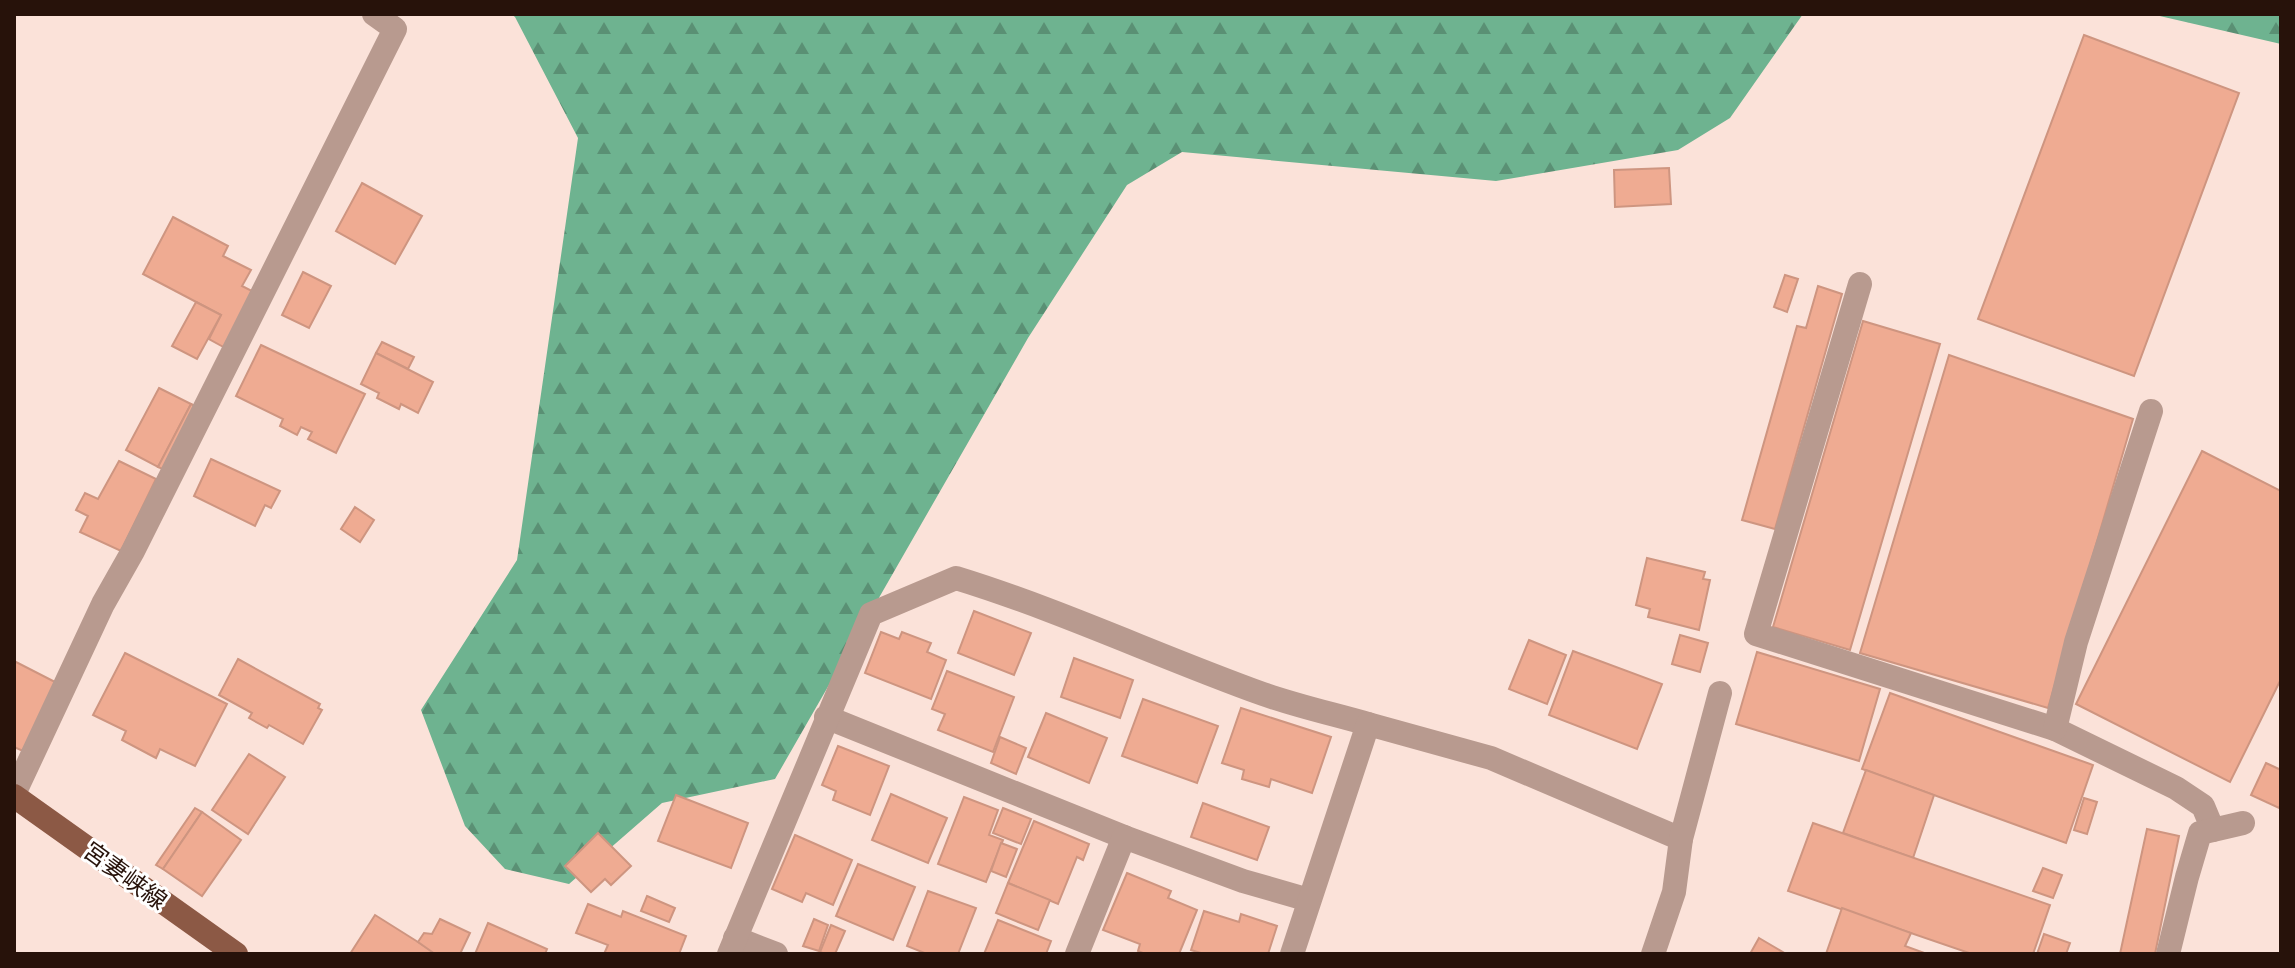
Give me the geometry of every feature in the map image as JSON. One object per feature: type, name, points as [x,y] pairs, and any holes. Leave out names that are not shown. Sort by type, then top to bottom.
[{"type":"main road","name":"宮妻峡線","points":[[14,795],[236,954]]},
{"type":"street","points":[[14,795],[103,604],[133,551],[395,29],[374,14]]},
{"type":"street","points":[[1860,284],[1756,634],[2055,729],[2176,788],[2203,806],[2213,830]]},
{"type":"street","points":[[2055,729],[2076,642],[2151,411]]},
{"type":"street","points":[[776,954],[732,946],[871,614],[956,578],[1010,595],[1267,695],[1491,758],[1681,839]]},
{"type":"street","points":[[1653,954],[1674,892],[1681,839],[1720,693]]},
{"type":"street","points":[[826,717],[1124,837],[1243,881],[1309,900]]},
{"type":"street","points":[[1292,954],[1368,724]]},
{"type":"street","points":[[2168,954],[2200,833],[2243,823]]},
{"type":"street","points":[[1077,954],[1124,837]]},
{"type":"green space","points":[[511,14],[1803,14],[1730,118],[1678,150],[1496,181],[1182,152],[1127,185],[1028,338],[775,779],[662,803],[569,884],[505,869],[465,826],[421,710],[517,560],[578,138]]},
{"type":"green space","points":[[2151,14],[2281,14],[2281,44]]},
{"type":"building","points":[[2084,35],[2239,93],[2134,376],[1978,319]]},
{"type":"building","points":[[1669,168],[1671,204],[1615,207],[1614,170]]},
{"type":"building","points":[[362,183],[422,216],[395,264],[336,231]]},
{"type":"building","points":[[173,217],[228,246],[223,256],[251,270],[242,286],[256,293],[227,349],[209,339],[221,315],[143,274]]},
{"type":"building","points":[[303,272],[331,286],[309,328],[282,315]]},
{"type":"building","points":[[1785,275],[1798,279],[1787,312],[1774,307]]},
{"type":"building","points":[[1818,286],[1842,294],[1775,529],[1742,520],[1797,326],[1806,328]]},
{"type":"building","points":[[196,302],[221,315],[197,359],[172,346]]},
{"type":"building","points":[[1863,321],[1940,344],[1850,650],[1773,627]]},
{"type":"building","points":[[382,342],[414,357],[408,369],[376,353]]},
{"type":"building","points":[[261,345],[365,394],[336,453],[308,439],[312,432],[301,427],[297,435],[280,426],[283,419],[236,396]]},
{"type":"building","points":[[376,353],[433,382],[418,413],[401,404],[399,409],[377,398],[379,393],[361,384]]},
{"type":"building","points":[[1949,355],[2133,419],[2048,708],[1860,653]]},
{"type":"building","points":[[159,388],[191,404],[158,467],[126,450]]},
{"type":"building","points":[[191,404],[197,407],[165,470],[158,467]]},
{"type":"building","points":[[2202,451],[2281,491],[2281,679],[2230,782],[2076,704]]},
{"type":"building","points":[[211,459],[280,491],[271,508],[265,505],[255,526],[194,496]]},
{"type":"building","points":[[119,461],[156,479],[121,551],[80,532],[88,516],[76,510],[85,493],[98,499]]},
{"type":"building","points":[[355,507],[374,520],[360,542],[341,529]]},
{"type":"building","points":[[1647,558],[1705,572],[1703,579],[1710,580],[1699,630],[1648,617],[1650,609],[1636,605]]},
{"type":"building","points":[[974,611],[1031,633],[1014,675],[958,653]]},
{"type":"building","points":[[881,632],[899,639],[902,632],[931,643],[927,652],[946,660],[931,699],[865,673]]},
{"type":"building","points":[[1680,635],[1708,643],[1700,672],[1672,664]]},
{"type":"building","points":[[1529,640],[1566,655],[1547,704],[1509,689]]},
{"type":"building","points":[[1573,651],[1662,684],[1637,749],[1549,715]]},
{"type":"building","points":[[1757,652],[1880,689],[1859,761],[1736,724]]},
{"type":"building","points":[[125,653],[227,704],[195,766],[160,749],[156,758],[122,740],[126,731],[93,715]]},
{"type":"building","points":[[1074,658],[1133,680],[1120,718],[1061,697]]},
{"type":"building","points":[[238,659],[320,704],[318,708],[322,710],[303,744],[249,718],[252,713],[219,695]]},
{"type":"building","points":[[14,661],[57,683],[23,751],[14,747]]},
{"type":"building","points":[[947,671],[1014,697],[993,752],[938,730],[945,714],[932,709]]},
{"type":"building","points":[[1890,693],[2093,765],[2066,843],[1862,769]]},
{"type":"building","points":[[1143,699],[1218,726],[1197,783],[1122,756]]},
{"type":"building","points":[[1241,708],[1331,737],[1312,793],[1271,779],[1269,787],[1242,779],[1244,770],[1222,763]]},
{"type":"building","points":[[1046,713],[1107,738],[1089,783],[1028,757]]},
{"type":"building","points":[[1000,737],[1026,748],[1016,774],[991,763]]},
{"type":"building","points":[[838,746],[889,766],[870,815],[833,800],[836,791],[822,785]]},
{"type":"building","points":[[249,754],[285,777],[248,834],[212,810]]},
{"type":"building","points":[[2266,763],[2281,770],[2279,808],[2251,795]]},
{"type":"building","points":[[1866,770],[1934,795],[1913,858],[1843,833]]},
{"type":"building","points":[[891,794],[947,818],[928,863],[872,840]]},
{"type":"building","points":[[676,795],[748,823],[731,868],[658,841]]},
{"type":"building","points":[[964,797],[998,810],[989,835],[1003,840],[986,882],[938,864]]},
{"type":"building","points":[[2084,798],[2097,802],[2087,834],[2074,830]]},
{"type":"building","points":[[1203,803],[1269,827],[1257,860],[1191,837]]},
{"type":"building","points":[[195,808],[202,812],[163,869],[156,865]]},
{"type":"building","points":[[1003,808],[1031,819],[1021,844],[993,833]]},
{"type":"building","points":[[202,812],[241,840],[202,896],[163,869]]},
{"type":"building","points":[[1034,821],[1089,844],[1083,860],[1077,857],[1058,904],[1008,883]]},
{"type":"building","points":[[1813,823],[2050,905],[2033,954],[1972,954],[1788,891]]},
{"type":"building","points":[[2147,829],[2179,836],[2155,954],[2120,954]]},
{"type":"building","points":[[598,833],[631,866],[611,885],[605,879],[591,892],[565,866]]},
{"type":"building","points":[[795,835],[852,860],[833,905],[806,893],[802,902],[772,889]]},
{"type":"building","points":[[1001,843],[1017,849],[1006,877],[991,871]]},
{"type":"building","points":[[858,864],[915,887],[893,940],[836,916]]},
{"type":"building","points":[[2043,868],[2062,875],[2053,898],[2033,891]]},
{"type":"building","points":[[1127,873],[1171,891],[1168,898],[1197,910],[1179,954],[1145,954],[1138,951],[1140,944],[1103,930]]},
{"type":"building","points":[[1008,883],[1050,900],[1038,930],[996,913]]},
{"type":"building","points":[[928,891],[976,908],[958,954],[927,954],[907,946]]},
{"type":"building","points":[[647,896],[675,908],[669,922],[641,911]]},
{"type":"building","points":[[588,904],[621,917],[623,911],[686,936],[679,954],[604,954],[608,945],[576,933]]},
{"type":"building","points":[[1842,908],[1911,933],[1905,946],[1927,954],[1826,954]]},
{"type":"building","points":[[1204,911],[1239,922],[1241,914],[1277,926],[1268,954],[1204,954],[1191,950]]},
{"type":"building","points":[[375,915],[418,942],[435,953],[350,954]]},
{"type":"building","points":[[440,919],[470,933],[460,954],[435,954],[418,942],[424,933],[432,934]]},
{"type":"building","points":[[814,919],[828,925],[819,951],[803,946]]},
{"type":"building","points":[[998,920],[1051,941],[1046,954],[984,954]]},
{"type":"building","points":[[488,923],[547,949],[545,954],[475,954]]},
{"type":"building","points":[[831,925],[845,931],[835,954],[825,954],[820,952]]},
{"type":"building","points":[[2044,934],[2070,943],[2066,954],[2037,954]]},
{"type":"building","points":[[1759,938],[1786,954],[1750,954]]}]
